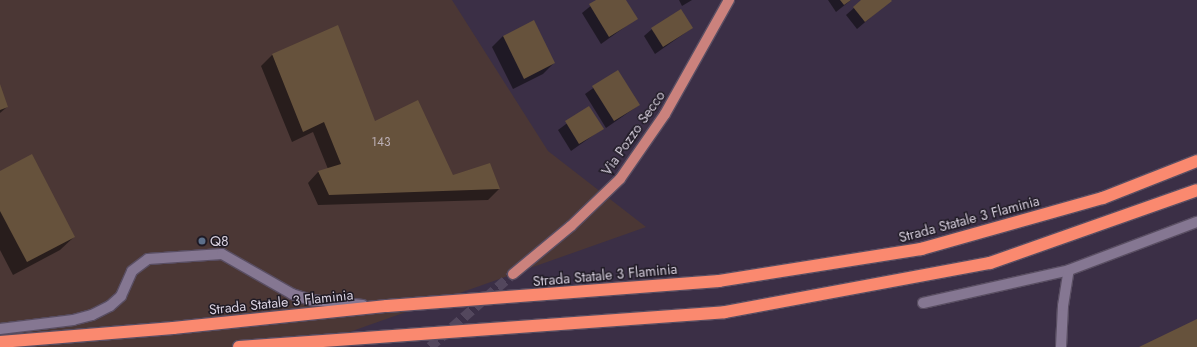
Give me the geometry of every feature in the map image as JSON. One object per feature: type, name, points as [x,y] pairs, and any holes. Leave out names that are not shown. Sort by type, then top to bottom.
[{"type":"highway","name":"Strada Statale 3 Flaminia","points":[[0,342],[173,328],[387,306],[719,281],[921,249],[1103,198],[1197,161]]},
{"type":"highway","points":[[239,347],[725,312],[990,263],[1197,190]]},
{"type":"main road","name":"Via Pozzo Secco","points":[[513,274],[571,226],[620,179],[665,114],[729,0]]},
{"type":"street","points":[[923,303],[1069,270],[1197,222]]},
{"type":"street","points":[[0,328],[73,320],[92,315],[110,306],[121,296],[132,271],[148,259],[222,254],[262,279],[310,300],[387,306]]},
{"type":"street","points":[[1061,347],[1062,306],[1069,270]]},
{"type":"shaded area","points":[[0,0],[452,0],[548,151],[646,227],[307,347],[0,347]]},
{"type":"building","points":[[596,0],[626,0],[638,19],[609,37],[589,4]]},
{"type":"building","points":[[840,0],[851,0],[844,5]]},
{"type":"building","points":[[861,0],[892,1],[865,22],[853,7]]},
{"type":"building","points":[[681,9],[693,28],[663,47],[651,28]]},
{"type":"building","points":[[534,20],[555,63],[524,79],[503,36]]},
{"type":"building","points":[[338,25],[375,121],[418,100],[453,175],[490,163],[500,189],[329,195],[318,171],[341,164],[324,122],[303,132],[272,54]]},
{"type":"building","points":[[618,70],[640,105],[614,121],[592,86]]},
{"type":"building","points":[[0,84],[8,107],[0,110]]},
{"type":"building","points":[[589,106],[604,129],[579,144],[565,121]]},
{"type":"building","points":[[32,154],[75,237],[27,262],[0,211],[0,171]]},
{"type":"building","points":[[1197,319],[1197,347],[1139,347]]},
{"type":"tunnel","points":[[430,347],[513,274]]},
{"type":"place","name":"Q8","points":[[202,241]]}]
